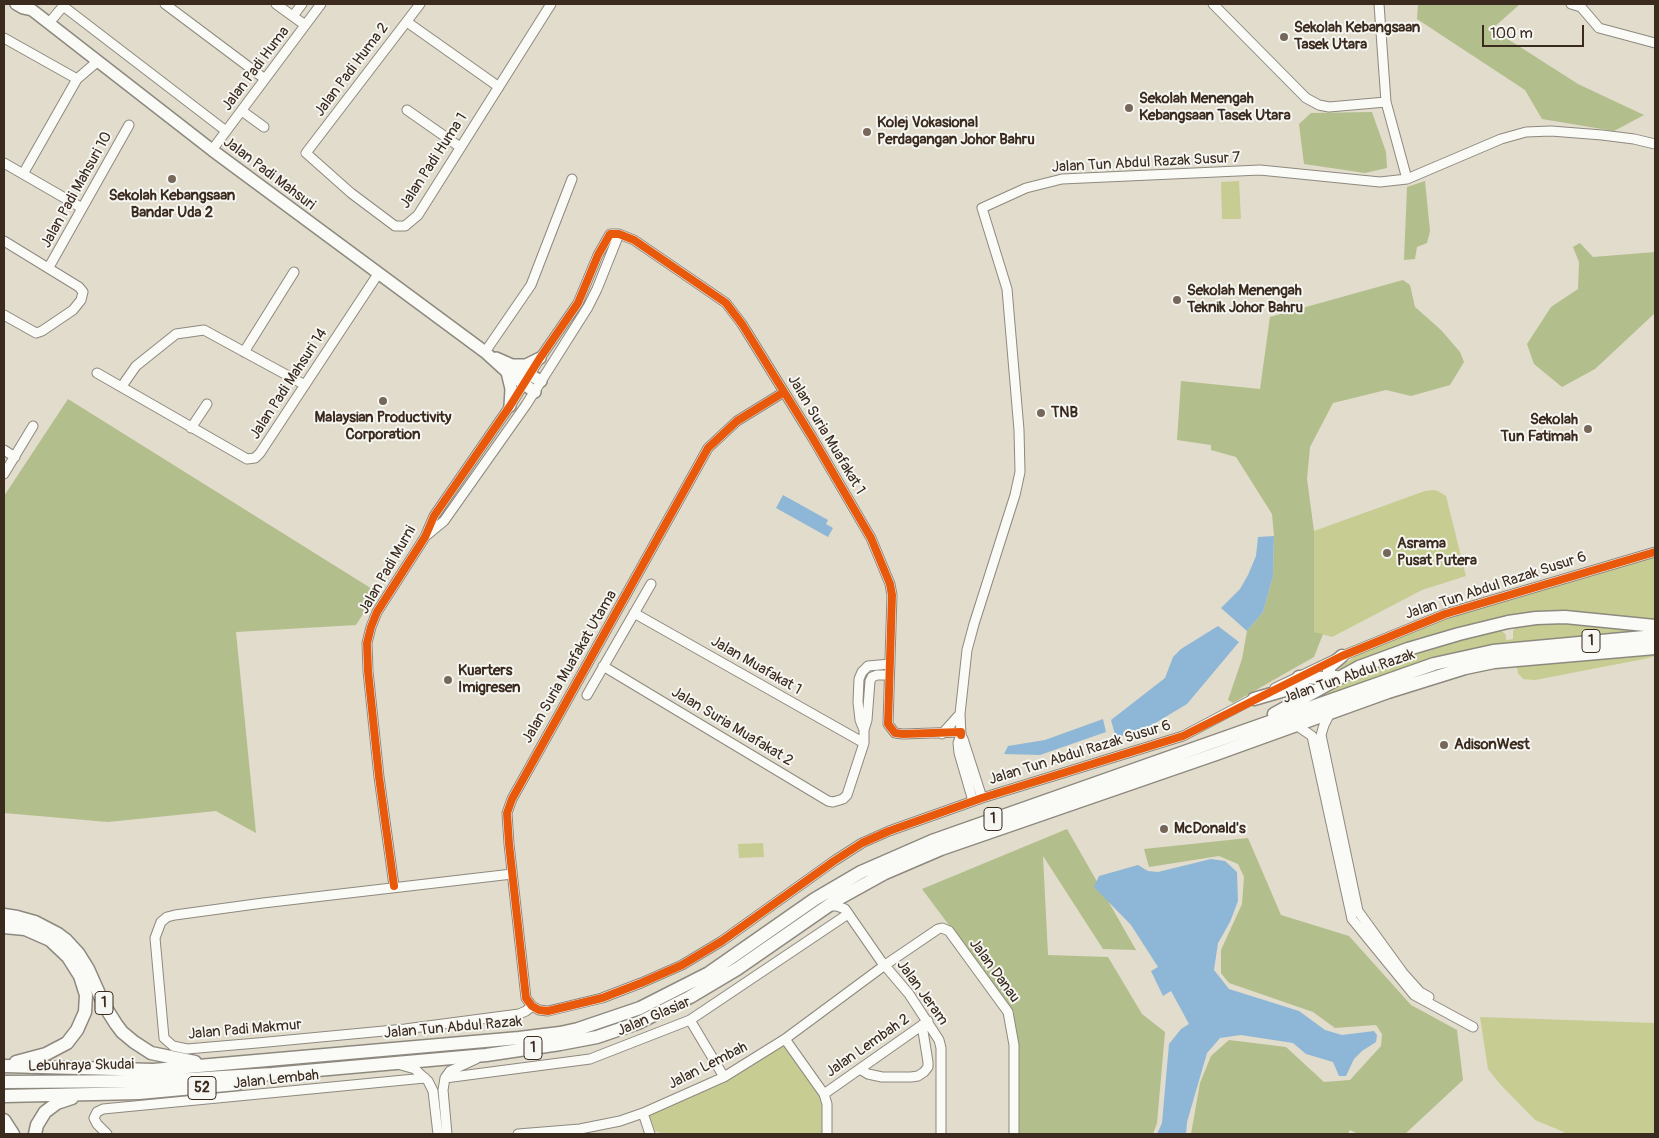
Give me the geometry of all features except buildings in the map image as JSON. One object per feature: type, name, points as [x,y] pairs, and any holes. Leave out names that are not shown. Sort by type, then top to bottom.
[{"type":"highway","points":[[1241,732],[1338,676],[1408,649],[1459,634],[1508,622],[1536,618],[1564,617],[1655,626]]},
{"type":"highway","name":"Jalan Tun Abdul Razak","points":[[222,1064],[533,1037],[560,1034],[591,1026],[640,1008],[709,972],[815,899],[861,872],[932,841],[1434,664],[1655,636]]},
{"type":"highway","name":"Jalan Tun Abdul Razak","points":[[1528,653],[1655,648]]},
{"type":"highway","points":[[1338,676],[1329,674],[1329,667],[1342,656]]},
{"type":"highway","name":"Jalan Tun Abdul Razak","points":[[158,1081],[486,1055],[597,1037],[638,1023],[720,980],[849,893],[885,873],[941,849],[1330,712],[1493,657]]},
{"type":"highway","points":[[1299,676],[1324,678],[1338,676]]},
{"type":"highway","points":[[1254,699],[1303,686],[1306,690],[1301,699]]},
{"type":"highway","name":"Lebuhraya Skudai","points":[[4,915],[36,922],[66,940],[88,969],[104,1005],[116,1024],[122,1032],[141,1047],[151,1053],[169,1057],[201,1063],[222,1064]]},
{"type":"highway","points":[[4,927],[25,928],[50,940],[68,957],[80,976],[86,995],[85,1012],[77,1030],[66,1043],[46,1054],[4,1065]]},
{"type":"highway","name":"52","points":[[4,1065],[153,1070],[222,1064]]},
{"type":"highway","name":"52","points":[[4,1096],[138,1093],[204,1088],[274,1080],[311,1070]]},
{"type":"highway","name":"Lebuhraya Skudai","points":[[4,1082],[158,1081]]},
{"type":"highway","points":[[35,1134],[41,1118],[51,1107],[65,1100],[91,1094]]},
{"type":"highway","points":[[4,1120],[12,1134]]},
{"type":"main road","name":"Jalan Padi Mahsuri","points":[[16,4],[22,8],[31,7],[212,150],[378,274],[527,380],[534,392]]},
{"type":"main road","points":[[510,406],[509,368],[540,358]]},
{"type":"main road","name":"Jalan Padi Mahsuri","points":[[527,380],[541,381]]},
{"type":"street","points":[[165,4],[265,79]]},
{"type":"street","points":[[276,4],[305,25]]},
{"type":"street","name":"Jalan Padi Huma","points":[[293,16],[302,4]]},
{"type":"street","name":"Jalan Padi Huma","points":[[212,150],[321,4]]},
{"type":"street","name":"Jalan Padi Huma 2","points":[[306,153],[420,4]]},
{"type":"street","name":"Jalan Padi Huma 1","points":[[306,153],[351,193],[395,226],[405,226],[418,215],[551,4]]},
{"type":"street","points":[[1213,4],[1306,98],[1319,105],[1329,107],[1386,102]]},
{"type":"street","points":[[1380,4],[1386,102],[1407,179],[1501,139],[1526,132],[1572,132],[1634,139],[1655,144]]},
{"type":"street","points":[[1571,4],[1581,8],[1599,28],[1655,43]]},
{"type":"street","points":[[49,23],[64,5]]},
{"type":"street","name":"Jalan Padi Mahsuri","points":[[64,5],[226,131]]},
{"type":"street","points":[[407,22],[498,87]]},
{"type":"street","points":[[4,38],[77,79]]},
{"type":"street","points":[[23,174],[77,79],[98,61]]},
{"type":"street","points":[[407,110],[460,147]]},
{"type":"street","points":[[242,111],[264,127]]},
{"type":"street","name":"Jalan Padi Mahsuri 10","points":[[49,267],[129,125]]},
{"type":"street","points":[[4,163],[82,208]]},
{"type":"street","name":"Jalan Tun Abdul Razak Susur 7","points":[[978,800],[961,734],[960,714],[968,650],[1015,495],[1020,472],[1018,421],[1007,289],[982,208],[1026,188],[1062,179],[1260,170],[1380,182],[1407,179]]},
{"type":"street","points":[[488,354],[531,285],[572,179]]},
{"type":"street","name":"Jalan Padi Murni","points":[[394,886],[378,773],[368,671],[367,643],[377,612],[425,537],[434,516],[578,304],[607,238],[610,234],[619,234],[597,289],[534,392],[444,521],[425,537]]},
{"type":"street","name":"Jalan Suria Muafakat 1","points":[[619,234],[634,240],[726,303],[757,347],[875,546],[890,584],[892,595],[888,724],[895,733],[942,734]]},
{"type":"street","points":[[4,241],[49,267],[79,287],[83,292],[81,300],[73,310],[42,332],[36,333],[4,315]]},
{"type":"street","points":[[244,352],[294,272]]},
{"type":"street","name":"Jalan Padi Mahsuri 14","points":[[98,373],[247,459],[255,458],[378,274]]},
{"type":"street","points":[[122,386],[136,366],[176,334],[204,330],[305,385]]},
{"type":"street","name":"Jalan Suria Muafakat Utama","points":[[532,1006],[526,998],[508,844],[507,813],[518,788],[708,448],[737,421],[784,392]]},
{"type":"street","points":[[765,403],[777,401],[794,407]]},
{"type":"street","points":[[191,428],[207,404]]},
{"type":"street","points":[[4,474],[33,426]]},
{"type":"street","points":[[4,450],[15,457]]},
{"type":"street","name":"Jalan Tun Abdul Razak Susur 6","points":[[532,1006],[539,1010],[548,1011],[602,998],[682,965],[722,941],[834,860],[862,843],[915,821],[1182,736],[1342,656],[1445,614],[1655,552]]},
{"type":"street","points":[[587,695],[651,584]]},
{"type":"street","name":"Jalan Muafakat 1","points":[[634,613],[864,743]]},
{"type":"street","points":[[864,743],[864,730],[860,720],[858,702],[859,679],[862,672],[868,666],[890,664]]},
{"type":"street","name":"Jalan Suria Muafakat 2","points":[[603,666],[828,801],[837,802],[847,795],[864,743]]},
{"type":"street","points":[[864,730],[868,720],[870,681],[872,677],[878,674],[889,674]]},
{"type":"street","points":[[1296,725],[1312,736],[1352,919],[1414,995],[1473,1027],[1471,1019],[1420,992],[1403,973],[1358,911],[1321,735],[1330,712]]},
{"type":"street","points":[[942,734],[960,714]]},
{"type":"street","points":[[942,734],[961,734]]},
{"type":"street","points":[[942,734],[953,744],[959,753]]},
{"type":"street","name":"Jalan Tun Abdul Razak Susur 7","points":[[961,734],[958,743],[959,753],[978,800]]},
{"type":"street","name":"Jalan Padi Makmur","points":[[512,869],[175,914],[167,917],[161,922],[155,938],[164,1038],[173,1046],[187,1049],[257,1043],[404,1029],[519,1014],[532,1006]]},
{"type":"street","points":[[846,912],[844,904],[849,893]]},
{"type":"street","points":[[828,906],[837,906],[846,912]]},
{"type":"street","name":"Jalan Jeram","points":[[846,912],[939,1040],[942,1048],[941,1134]]},
{"type":"street","name":"Jalan Glasiar","points":[[445,1078],[590,1059],[690,1020],[846,912]]},
{"type":"street","name":"Jalan Danau","points":[[885,965],[938,929],[942,928],[949,932],[1008,1012],[1014,1045],[1014,1134]]},
{"type":"street","name":"Jalan Lembah","points":[[518,1134],[579,1132],[620,1121],[643,1113],[724,1077],[785,1039],[885,965]]},
{"type":"street","points":[[690,1020],[724,1077]]},
{"type":"street","points":[[860,1069],[868,1074],[882,1077],[911,1077],[918,1076],[924,1072],[928,1067],[925,1023]]},
{"type":"street","name":"Jalan Lembah 2","points":[[824,1094],[925,1023]]},
{"type":"street","points":[[785,1039],[824,1094],[827,1104],[827,1134]]},
{"type":"street","points":[[447,1134],[442,1090],[445,1078],[450,1071],[486,1055]]},
{"type":"street","points":[[391,1064],[415,1069],[425,1078],[433,1091],[438,1134]]},
{"type":"street","name":"Jalan Lembah","points":[[107,1134],[96,1124],[94,1118],[97,1112],[103,1109],[425,1078]]},
{"type":"street","points":[[643,1113],[650,1134]]},
{"type":"green space","points":[[1418,4],[1520,4],[1492,29],[1578,84],[1644,115],[1614,131],[1542,119],[1525,90],[1417,19]]},
{"type":"green space","points":[[1372,112],[1386,152],[1387,168],[1365,173],[1304,164],[1299,124],[1311,113]]},
{"type":"green space","points":[[1239,181],[1241,219],[1222,219],[1221,182]]},
{"type":"green space","points":[[1425,181],[1430,231],[1427,243],[1417,247],[1415,259],[1404,260],[1407,187]]},
{"type":"green space","points":[[1580,243],[1593,257],[1655,252],[1655,313],[1595,369],[1562,387],[1534,364],[1527,344],[1551,307],[1578,289],[1579,262],[1573,247]]},
{"type":"green space","points":[[1403,280],[1410,285],[1415,307],[1441,330],[1460,352],[1464,362],[1450,385],[1411,396],[1386,390],[1333,403],[1310,447],[1307,479],[1314,531],[1314,632],[1323,634],[1314,657],[1233,703],[1228,700],[1242,659],[1247,631],[1263,612],[1273,576],[1274,536],[1272,514],[1236,457],[1211,450],[1211,445],[1177,440],[1181,381],[1260,389],[1270,317]]},
{"type":"green space","points":[[68,399],[377,592],[356,625],[236,632],[256,833],[216,811],[108,822],[4,813],[4,496]]},
{"type":"green space","name":"Asrama Pusat Putera","points":[[1433,490],[1446,496],[1466,576],[1422,590],[1332,637],[1314,632],[1314,531],[1425,491]]},
{"type":"green space","points":[[1655,555],[1655,622],[1590,617],[1449,635],[1336,670],[1361,652],[1418,626]]},
{"type":"green space","points":[[1553,620],[1652,631],[1500,647],[1287,710],[1378,663],[1500,629],[1506,635],[1506,640],[1513,639],[1513,631],[1518,624]]},
{"type":"green space","points":[[1655,651],[1655,656],[1644,659],[1535,680],[1523,679],[1518,673],[1517,667]]},
{"type":"green space","points":[[1067,829],[1136,950],[1103,949],[1043,856],[1048,955],[1108,957],[1142,1014],[1165,1032],[1157,1123],[1153,1134],[1018,1134],[1014,1012],[922,889]]},
{"type":"green space","points":[[1248,838],[1281,915],[1349,936],[1411,1005],[1457,1030],[1463,1080],[1405,1134],[1358,1134],[1350,1130],[1348,1134],[1191,1134],[1200,1083],[1211,1056],[1229,1040],[1286,1047],[1324,1082],[1350,1080],[1381,1046],[1382,1034],[1376,1025],[1335,1028],[1313,1012],[1229,983],[1221,973],[1221,950],[1242,904],[1244,877],[1238,864],[1219,856],[1149,867],[1144,849]]},
{"type":"green space","points":[[763,843],[764,857],[739,858],[738,844]]},
{"type":"green space","points":[[1480,1017],[1655,1023],[1655,1134],[1563,1134],[1564,1132],[1535,1120],[1488,1069]]},
{"type":"green space","points":[[784,1045],[823,1097],[823,1134],[665,1134],[655,1131],[649,1114],[724,1083]]},
{"type":"water","points":[[783,495],[828,520],[826,524],[833,528],[828,537],[776,508]]},
{"type":"water","points":[[1274,536],[1273,576],[1263,612],[1247,631],[1221,608],[1240,589],[1248,575],[1256,556],[1258,537]]},
{"type":"water","points":[[1218,626],[1239,642],[1187,704],[1152,725],[1116,738],[1111,720],[1165,678],[1173,657],[1181,649]]},
{"type":"water","points":[[1103,719],[1106,732],[1040,755],[1004,754],[1008,746],[1045,740]]},
{"type":"water","points":[[1211,859],[1225,861],[1237,872],[1238,901],[1230,922],[1218,943],[1214,970],[1229,989],[1299,1011],[1325,1030],[1342,1035],[1374,1031],[1377,1035],[1376,1042],[1354,1059],[1346,1076],[1339,1076],[1333,1062],[1306,1054],[1293,1043],[1241,1035],[1220,1038],[1207,1053],[1187,1122],[1186,1134],[1157,1134],[1162,1123],[1169,1044],[1181,1029],[1189,1024],[1171,991],[1163,996],[1151,971],[1158,967],[1131,925],[1094,887],[1099,876],[1138,865],[1148,871],[1158,872]]},
{"type":"cycle path","points":[[394,886],[379,777],[368,671],[367,643],[371,627],[377,612],[425,537],[434,516],[578,303],[598,255],[610,234],[619,234],[634,240],[726,303],[742,324],[812,437],[871,538],[890,584],[892,595],[888,724],[895,733],[961,732],[961,735]]},
{"type":"cycle path","points":[[784,392],[737,421],[708,448],[512,799],[507,813],[509,844],[526,998],[532,1006],[539,1010],[548,1011],[602,998],[682,965],[722,941],[834,861],[862,843],[889,831],[982,798],[1183,736],[1342,656],[1445,614],[1655,552]]},
{"type":"place","name":"Sekolah Kebangsaan Tasek Utara","points":[[1284,37]]},
{"type":"place","name":"Sekolah Menengah Kebangsaan Tasek Utara","points":[[1129,108]]},
{"type":"place","name":"Kolej Vokasional Perdagangan Johor Bahru","points":[[867,132]]},
{"type":"place","name":"Sekolah Kebangsaan Bandar Uda 2","points":[[172,179]]},
{"type":"place","name":"Sekolah Menengah Teknik Johor Bahru","points":[[1177,300]]},
{"type":"place","name":"Malaysian Productivity Corporation","points":[[383,401]]},
{"type":"place","name":"TNB","points":[[1041,413]]},
{"type":"place","name":"Sekolah Tun Fatimah","points":[[1588,429]]},
{"type":"place","name":"Asrama Pusat Putera","points":[[1387,553]]},
{"type":"place","name":"Kuarters Imigresen","points":[[448,680]]},
{"type":"place","name":"AdisonWest","points":[[1444,745]]},
{"type":"place","name":"McDonald's","points":[[1164,829]]}]
